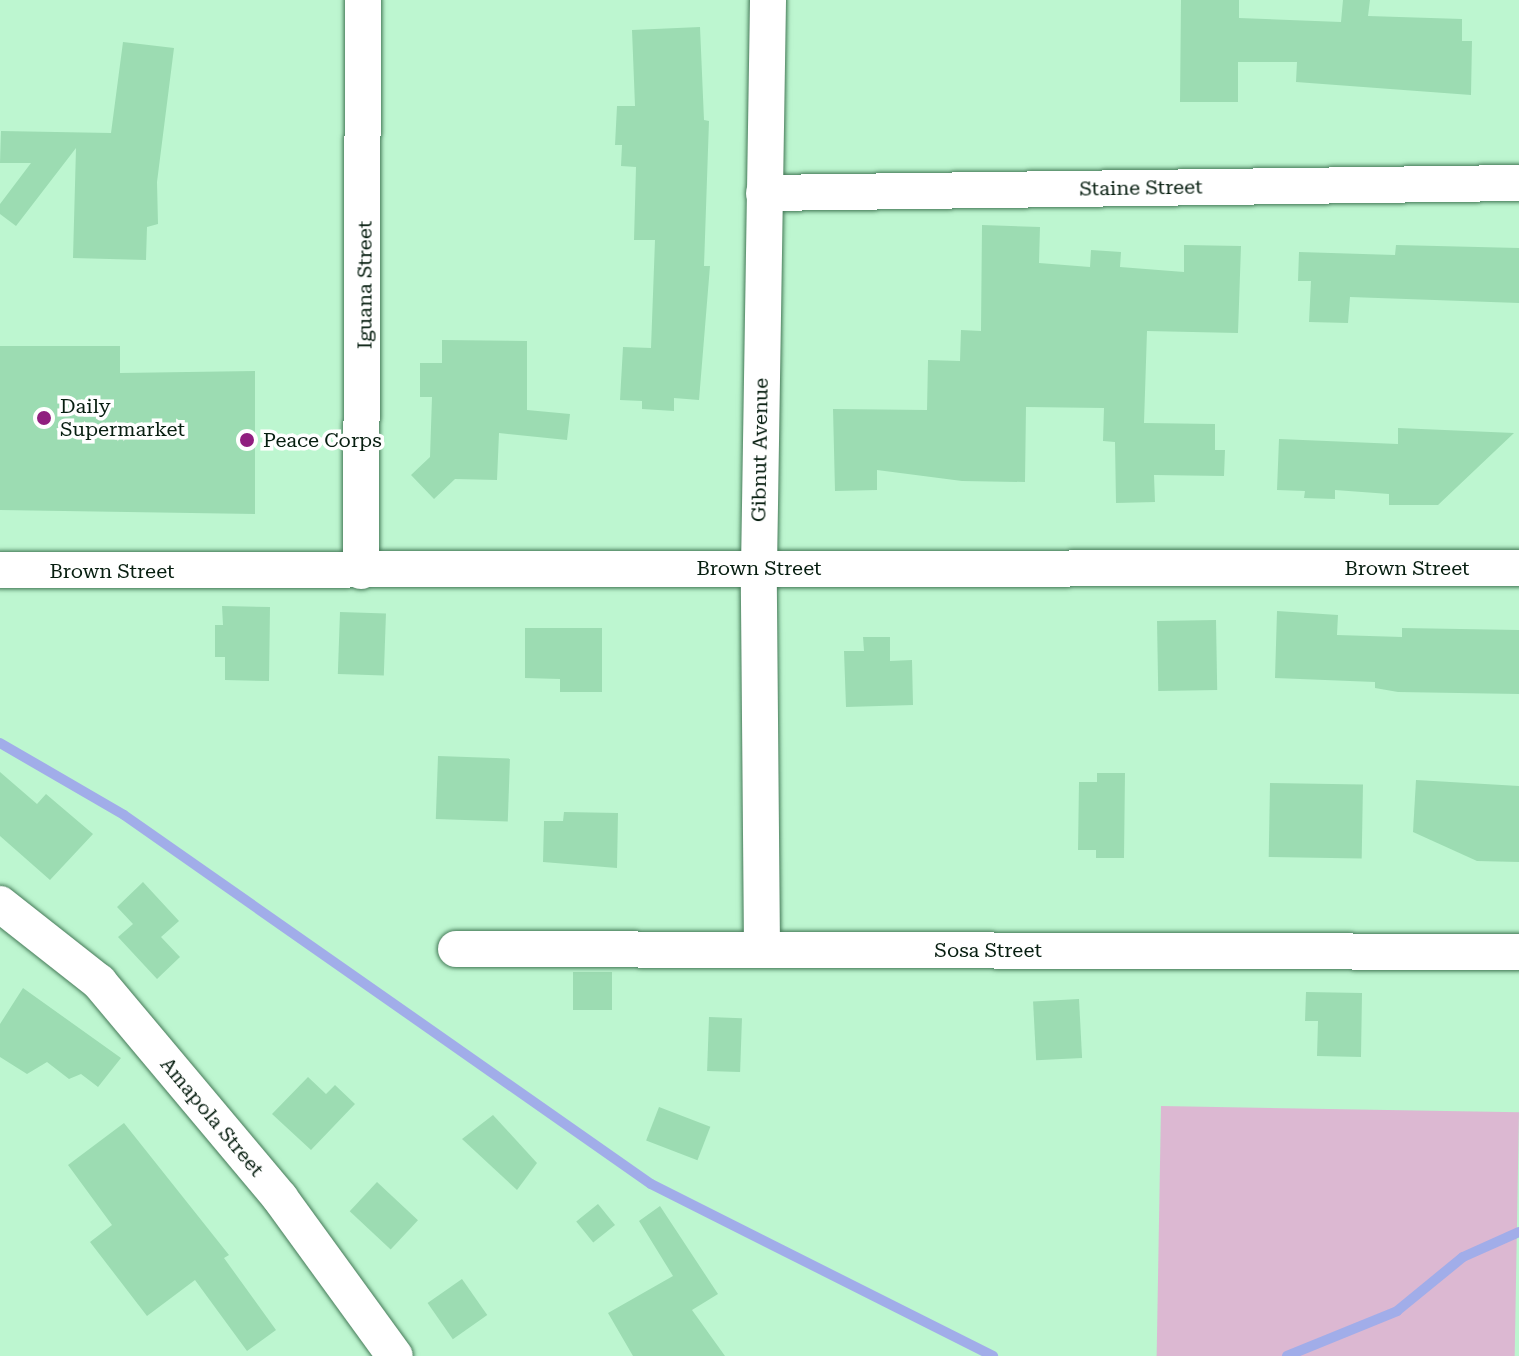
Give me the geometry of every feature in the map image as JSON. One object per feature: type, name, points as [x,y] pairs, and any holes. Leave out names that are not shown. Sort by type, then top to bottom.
[{"type":"street","name":"Iguana Street","points":[[361,571],[363,0]]},
{"type":"street","name":"Gibnut Avenue","points":[[762,948],[759,568],[768,0]]},
{"type":"street","name":"Staine Street","points":[[764,193],[1519,183]]},
{"type":"street","name":"Brown Street","points":[[0,570],[1519,568]]},
{"type":"street","name":"Amapola Street","points":[[1,906],[99,982],[280,1198],[395,1356]]},
{"type":"street","name":"Sosa Street","points":[[456,949],[1519,952]]},
{"type":"shaded area","points":[[1161,1106],[1519,1112],[1515,1356],[1157,1356]]},
{"type":"building","points":[[1181,0],[1239,0],[1239,18],[1341,22],[1343,0],[1370,0],[1368,16],[1462,19],[1462,41],[1472,41],[1471,95],[1296,82],[1297,62],[1238,62],[1238,102],[1180,102]]},
{"type":"building","points":[[700,27],[704,120],[709,121],[704,266],[710,266],[699,400],[674,398],[674,411],[642,409],[642,401],[620,400],[623,347],[651,348],[655,240],[634,240],[636,167],[621,166],[622,145],[615,145],[617,106],[635,106],[632,30]]},
{"type":"building","points":[[123,42],[174,48],[157,182],[158,224],[147,227],[146,260],[73,258],[76,148],[16,226],[0,214],[0,204],[31,163],[0,163],[1,131],[111,133]]},
{"type":"building","points":[[982,225],[1040,227],[1039,263],[1090,267],[1091,250],[1121,252],[1120,267],[1184,272],[1184,245],[1241,246],[1238,333],[1147,331],[1144,423],[1215,424],[1215,450],[1225,450],[1224,476],[1154,475],[1155,502],[1116,503],[1115,442],[1103,441],[1104,408],[1026,407],[1025,482],[962,481],[877,470],[877,490],[835,491],[833,409],[927,410],[928,360],[960,361],[961,330],[981,331]]},
{"type":"building","points":[[1396,245],[1519,248],[1519,303],[1350,297],[1348,323],[1309,322],[1311,281],[1298,281],[1299,252],[1395,255]]},
{"type":"building","points":[[442,340],[527,341],[527,410],[570,414],[567,440],[499,433],[497,480],[455,479],[434,499],[411,475],[430,457],[432,397],[420,397],[420,363],[442,363]]},
{"type":"building","points":[[0,346],[120,346],[120,373],[255,371],[255,514],[0,510]]},
{"type":"building","points":[[1398,428],[1514,433],[1438,505],[1389,505],[1389,494],[1335,490],[1335,499],[1304,498],[1305,491],[1277,490],[1279,439],[1398,444]]},
{"type":"building","points":[[222,606],[270,607],[269,681],[225,680],[225,657],[215,657],[215,625],[223,625]]},
{"type":"building","points":[[1277,611],[1338,615],[1337,635],[1402,637],[1402,628],[1519,630],[1519,694],[1398,692],[1375,688],[1375,682],[1275,678]]},
{"type":"building","points":[[340,612],[386,614],[384,676],[338,674]]},
{"type":"building","points":[[1216,620],[1217,690],[1158,691],[1157,621]]},
{"type":"building","points":[[525,628],[602,628],[602,692],[560,692],[560,679],[525,678]]},
{"type":"building","points":[[863,637],[890,637],[890,661],[912,660],[913,705],[846,707],[844,651],[864,651]]},
{"type":"building","points":[[438,756],[510,759],[508,821],[436,819]]},
{"type":"building","points":[[0,772],[37,804],[46,794],[93,834],[50,880],[0,836]]},
{"type":"building","points":[[1097,773],[1125,773],[1124,858],[1096,858],[1096,850],[1078,850],[1079,782],[1097,782]]},
{"type":"building","points":[[1416,780],[1519,786],[1519,862],[1477,861],[1413,832]]},
{"type":"building","points":[[1270,783],[1363,785],[1362,859],[1269,857]]},
{"type":"building","points":[[564,812],[618,813],[617,868],[543,862],[544,821],[563,821]]},
{"type":"building","points":[[143,882],[179,921],[161,937],[180,957],[157,979],[118,937],[133,924],[117,907]]},
{"type":"building","points":[[573,972],[612,972],[612,1010],[573,1010]]},
{"type":"building","points":[[23,988],[121,1058],[98,1087],[81,1074],[69,1079],[47,1062],[27,1074],[0,1057],[0,1024]]},
{"type":"building","points":[[1306,992],[1362,993],[1361,1057],[1317,1056],[1318,1021],[1305,1021]]},
{"type":"building","points":[[1079,999],[1082,1058],[1036,1060],[1033,1001]]},
{"type":"building","points":[[709,1017],[742,1018],[740,1072],[707,1071]]},
{"type":"building","points":[[308,1077],[326,1094],[335,1085],[355,1104],[311,1150],[272,1114]]},
{"type":"building","points":[[659,1107],[710,1127],[697,1160],[646,1141]]},
{"type":"building","points":[[493,1115],[537,1163],[517,1190],[462,1139]]},
{"type":"building","points":[[124,1123],[229,1255],[224,1258],[276,1330],[247,1351],[195,1280],[147,1316],[90,1242],[112,1225],[68,1165]]},
{"type":"building","points":[[377,1182],[418,1220],[391,1249],[350,1211]]},
{"type":"building","points":[[598,1204],[615,1225],[593,1243],[576,1222]]},
{"type":"building","points":[[660,1206],[718,1294],[692,1310],[725,1356],[633,1356],[608,1313],[673,1276],[639,1221]]},
{"type":"building","points":[[462,1279],[487,1315],[453,1339],[428,1303]]},
{"type":"waterway","points":[[0,743],[124,815],[651,1184],[993,1356]]},
{"type":"waterway","points":[[1287,1356],[1397,1311],[1463,1257],[1519,1232]]},
{"type":"place","name":"Daily Supermarket","points":[[44,418]]},
{"type":"place","name":"Peace Corps","points":[[247,440]]}]
